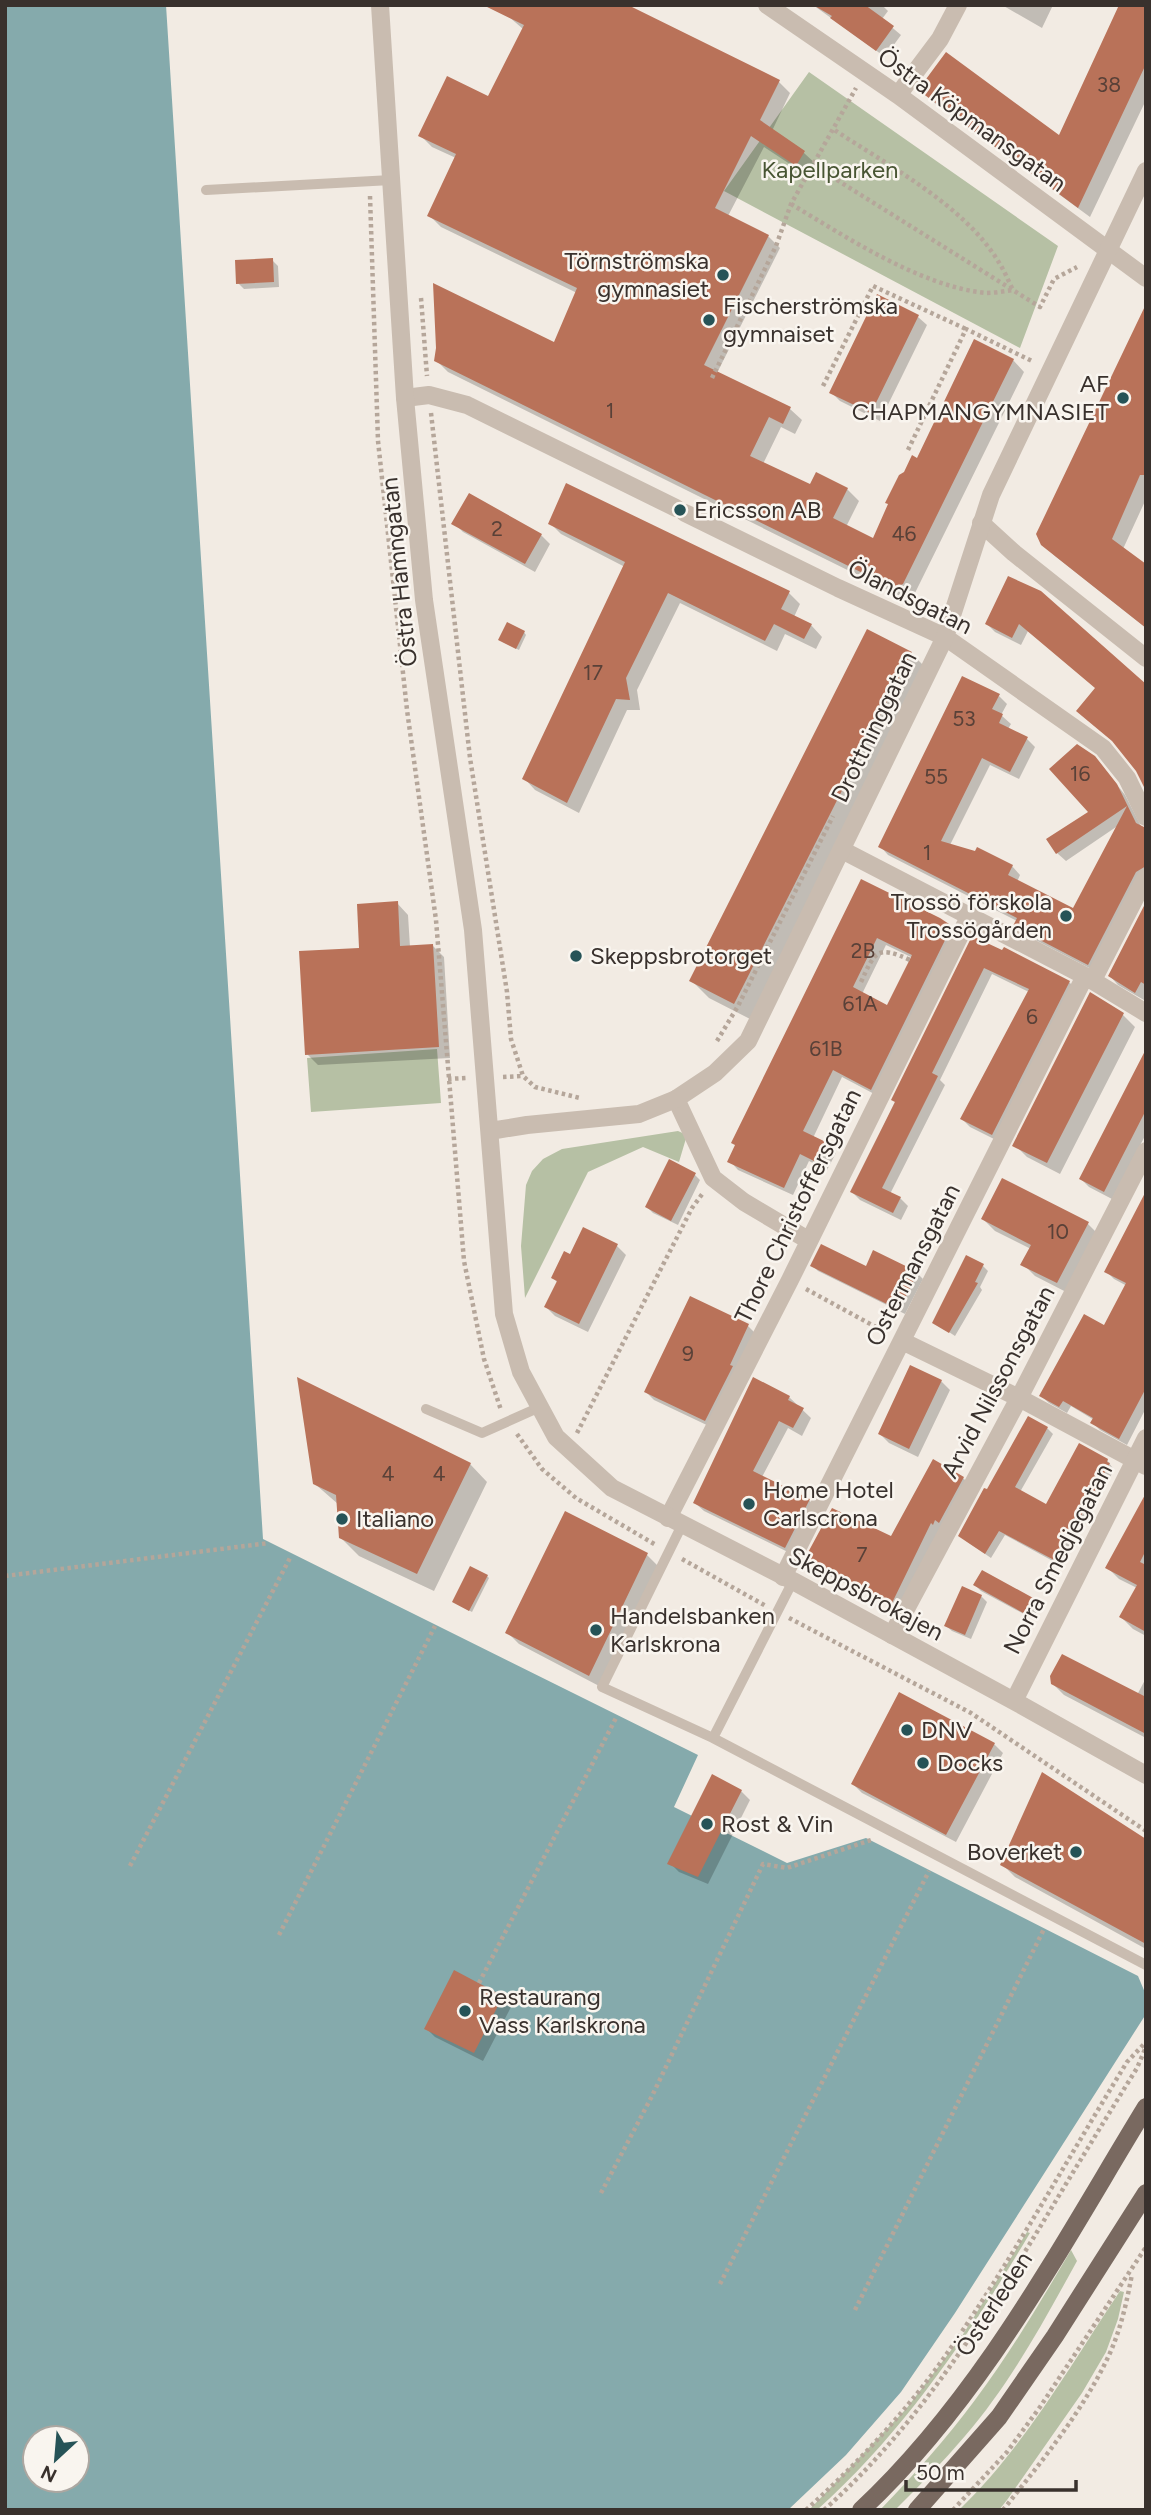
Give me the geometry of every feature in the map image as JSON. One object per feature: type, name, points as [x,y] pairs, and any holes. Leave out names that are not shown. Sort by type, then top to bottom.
[{"type":"main road","name":"Österleden","points":[[861,2510],[915,2454],[965,2392],[1023,2309],[1146,2107]]},
{"type":"main road","points":[[917,2510],[999,2417],[1055,2336],[1146,2193]]},
{"type":"street","name":"Östra Hamngatan","points":[[380,5],[405,398],[424,600],[473,930],[490,1131]]},
{"type":"street","name":"Östra Köpmansgatan","points":[[767,5],[898,94],[1146,278]]},
{"type":"street","points":[[898,94],[940,39],[958,5]]},
{"type":"street","name":"Drottninggatan","points":[[490,1131],[639,1114],[676,1099],[715,1073],[748,1041],[945,637],[991,495],[1087,290],[1144,178]]},
{"type":"street","name":"Ölandsgatan","points":[[405,398],[429,396],[467,405],[838,588],[945,637],[1103,748],[1127,778],[1146,817]]},
{"type":"street","points":[[981,523],[1014,553],[1146,657]]},
{"type":"street","points":[[842,850],[1089,978],[1146,1013]]},
{"type":"street","name":"Ostermansgatan","points":[[788,1579],[902,1341],[1089,978],[1146,877]]},
{"type":"street","name":"Thore Christoffersgatan","points":[[675,1521],[808,1240],[970,915]]},
{"type":"street","points":[[676,1099],[713,1178],[744,1202],[808,1240]]},
{"type":"street","name":"Skeppsbrokajen","points":[[490,1131],[504,1314],[520,1372],[556,1437],[612,1489],[788,1579],[1146,1775]]},
{"type":"street","name":"Arvid Nilssonsgatan","points":[[892,1635],[1146,1151]]},
{"type":"street","points":[[902,1341],[1018,1398],[1140,1464]]},
{"type":"street","name":"Norra Smedjegatan","points":[[1014,1701],[1140,1464],[1146,1438]]},
{"type":"lane","points":[[206,190],[391,180]]},
{"type":"lane","points":[[426,1409],[482,1433],[540,1408]]},
{"type":"lane","points":[[675,1521],[669,1552],[602,1686],[713,1738],[1146,1965]]},
{"type":"lane","points":[[713,1738],[777,1612],[788,1579]]},
{"type":"path","points":[[712,377],[776,246],[791,204],[865,72]]},
{"type":"path","points":[[833,129],[944,202],[973,229],[998,259],[1013,290]]},
{"type":"path","points":[[813,165],[1040,307],[1054,279],[1077,267],[1087,290]]},
{"type":"path","points":[[369,180],[378,441],[407,710],[436,920],[464,1261],[484,1359],[499,1406],[542,1469],[576,1498],[777,1612],[971,1713],[1146,1831]]},
{"type":"path","points":[[791,204],[874,254],[913,271],[951,285],[987,293],[1013,290]]},
{"type":"path","points":[[823,386],[873,286],[1050,370]]},
{"type":"path","points":[[420,290],[429,396],[470,758],[507,992],[511,1039],[523,1076],[536,1087],[557,1094],[589,1098]]},
{"type":"path","points":[[908,450],[966,329]]},
{"type":"path","points":[[714,1046],[738,1006],[810,857],[836,810]]},
{"type":"path","points":[[861,982],[872,959],[880,951],[890,951],[910,960]]},
{"type":"path","points":[[569,1448],[692,1208],[713,1178]]},
{"type":"path","points":[[790,1280],[902,1341]]},
{"type":"path","points":[[5,1576],[269,1543]]},
{"type":"path","points":[[130,1866],[291,1556]]},
{"type":"path","points":[[279,1935],[435,1626]]},
{"type":"path","points":[[479,1983],[617,1716]]},
{"type":"path","points":[[601,2193],[652,2096],[763,1864],[787,1868],[871,1840]]},
{"type":"path","points":[[720,2284],[929,1871]]},
{"type":"path","points":[[855,2310],[1044,1928]]},
{"type":"path","points":[[806,2510],[864,2453],[907,2405],[947,2353],[1128,2062],[1146,2045]]},
{"type":"path","points":[[824,2510],[868,2467],[912,2416],[988,2313],[1130,2080],[1146,2045]]},
{"type":"path","points":[[953,2510],[1007,2452],[1048,2396],[1146,2247]]},
{"type":"path","points":[[1003,2510],[1048,2452],[1110,2353],[1125,2312],[1132,2270]]},
{"type":"green space","name":"Kapellparken","points":[[809,72],[1058,246],[1020,348],[724,191]]},
{"type":"green space","points":[[437,1049],[441,1103],[311,1112],[307,1058]]},
{"type":"green space","points":[[678,1131],[687,1135],[679,1162],[643,1147],[588,1172],[525,1298],[521,1246],[526,1185],[532,1171],[543,1159],[562,1149]]},
{"type":"green space","points":[[1027,2232],[1030,2233],[984,2308],[934,2380],[879,2448],[849,2480],[817,2510],[809,2510],[906,2409],[962,2336]]},
{"type":"green space","points":[[1071,2250],[1077,2261],[1026,2352],[997,2395],[957,2446],[895,2510],[880,2510],[953,2429],[975,2400],[1013,2345]]},
{"type":"green space","points":[[1120,2291],[1124,2292],[1118,2319],[1106,2352],[1082,2393],[1007,2500],[999,2510],[959,2510],[1026,2432]]},
{"type":"water","points":[[5,5],[166,5],[263,1539],[698,1755],[674,1807],[787,1863],[866,1838],[1138,1976],[1146,1995],[1146,2014],[955,2313],[901,2392],[846,2455],[788,2510],[5,2510]]},
{"type":"building","points":[[483,5],[628,5],[780,80],[760,120],[805,151],[796,166],[751,136],[715,208],[769,235],[704,365],[791,407],[783,424],[769,417],[750,456],[810,484],[816,472],[848,488],[833,518],[873,538],[888,504],[885,503],[899,475],[904,472],[912,455],[917,458],[974,339],[1014,359],[903,584],[893,588],[434,361],[436,348],[433,283],[554,342],[577,288],[427,216],[456,154],[418,136],[447,76],[488,96],[524,25]]},
{"type":"building","points":[[813,5],[865,5],[894,26],[876,51],[830,18],[832,16]]},
{"type":"building","points":[[1119,5],[1146,5],[1146,64],[1078,208],[918,90],[946,52],[1059,135]]},
{"type":"building","points":[[273,258],[274,282],[236,284],[235,260]]},
{"type":"building","points":[[877,294],[919,315],[871,413],[829,393]]},
{"type":"building","name":"AF CHAPMANGYMNASIET","points":[[1146,304],[1146,475],[1140,475],[1112,539],[1146,564],[1146,628],[1041,545],[1036,534]]},
{"type":"building","points":[[566,483],[790,591],[781,609],[812,624],[804,639],[774,624],[765,641],[668,593],[626,678],[630,700],[616,699],[567,803],[522,779],[625,562],[548,524]]},
{"type":"building","points":[[469,493],[542,534],[525,564],[451,524]]},
{"type":"building","points":[[1008,576],[1041,591],[1146,684],[1146,791],[1136,771],[1112,741],[1076,711],[1095,688],[1019,624],[1012,638],[985,624]]},
{"type":"building","points":[[507,622],[525,631],[516,649],[498,640]]},
{"type":"building","points":[[867,629],[912,652],[734,1004],[689,981]]},
{"type":"building","points":[[962,676],[1000,694],[992,709],[1003,714],[999,723],[1028,737],[1010,772],[982,758],[941,841],[975,851],[977,847],[1013,865],[1008,875],[1073,908],[1127,806],[1056,854],[1046,839],[1088,812],[1049,769],[1077,744],[1095,756],[1117,784],[1136,823],[1146,828],[1146,866],[1136,872],[1088,965],[1013,926],[1017,918],[878,847]]},
{"type":"building","points":[[861,879],[952,926],[871,1090],[833,1070],[803,1131],[828,1143],[818,1163],[800,1154],[784,1188],[727,1162],[735,1145],[731,1143]],"holes":[[[877,938],[912,955],[887,1005],[853,987]]]},
{"type":"building","points":[[398,901],[400,946],[433,944],[439,1047],[305,1055],[299,951],[359,948],[357,904]]},
{"type":"building","points":[[1146,902],[1146,985],[1141,982],[1135,993],[1108,976]]},
{"type":"building","points":[[972,936],[1002,950],[1004,947],[1070,981],[992,1135],[960,1119],[1029,989],[984,968],[932,1073],[938,1076],[882,1188],[901,1197],[893,1213],[850,1192],[895,1102],[891,1100]]},
{"type":"building","points":[[1090,992],[1124,1013],[1047,1163],[1012,1146]]},
{"type":"building","points":[[1146,1049],[1146,1110],[1104,1192],[1079,1179]]},
{"type":"building","points":[[669,1159],[696,1173],[671,1221],[645,1207]]},
{"type":"building","points":[[1002,1178],[1089,1222],[1057,1283],[1020,1265],[1031,1245],[981,1219]]},
{"type":"building","points":[[1146,1191],[1146,1388],[1119,1439],[1090,1423],[1093,1418],[1063,1401],[1059,1407],[1039,1396],[1084,1314],[1104,1325],[1126,1283],[1104,1272]]},
{"type":"building","points":[[583,1227],[618,1244],[579,1324],[544,1307],[557,1281],[551,1278],[564,1251],[570,1254]]},
{"type":"building","points":[[821,1244],[866,1266],[873,1250],[918,1272],[899,1310],[810,1266]]},
{"type":"building","points":[[966,1255],[984,1264],[975,1282],[978,1283],[949,1333],[932,1323]]},
{"type":"building","points":[[690,1296],[749,1324],[730,1365],[733,1366],[705,1421],[644,1392]]},
{"type":"building","points":[[910,1365],[942,1380],[909,1449],[878,1434]]},
{"type":"building","points":[[297,1377],[471,1463],[417,1574],[339,1538],[336,1495],[313,1484]]},
{"type":"building","points":[[753,1377],[790,1396],[788,1400],[804,1408],[793,1428],[779,1421],[753,1471],[810,1499],[785,1548],[693,1503]]},
{"type":"building","points":[[1028,1416],[1048,1427],[1015,1487],[1046,1504],[1079,1443],[1108,1459],[1107,1462],[1110,1463],[1056,1561],[999,1531],[985,1554],[958,1536]]},
{"type":"building","points":[[933,1459],[964,1477],[939,1523],[935,1520],[933,1525],[931,1523],[892,1603],[806,1562],[805,1558],[832,1508],[891,1536]]},
{"type":"building","points":[[1146,1493],[1146,1550],[1140,1562],[1146,1565],[1146,1632],[1119,1617],[1137,1585],[1105,1568]]},
{"type":"building","points":[[565,1511],[648,1553],[589,1676],[505,1633]]},
{"type":"building","points":[[470,1566],[488,1575],[469,1611],[452,1602]]},
{"type":"building","points":[[982,1570],[1035,1599],[1027,1615],[973,1585]]},
{"type":"building","points":[[962,1586],[982,1595],[965,1635],[944,1626]]},
{"type":"building","points":[[1062,1654],[1146,1697],[1146,1734],[1051,1684],[1050,1676]]},
{"type":"building","name":"Docks","points":[[899,1692],[995,1743],[946,1835],[851,1784]]},
{"type":"building","name":"Boverket","points":[[1042,1772],[1146,1839],[1146,1944],[1000,1865]]},
{"type":"building","points":[[712,1774],[742,1790],[698,1877],[667,1864]]},
{"type":"building","points":[[454,1970],[503,1996],[474,2053],[424,2029]]},
{"type":"place","name":"Törnströmska gymnasiet","points":[[723,275]]},
{"type":"place","name":"Fischerströmska gymnaiset","points":[[709,320]]},
{"type":"place","name":"AF CHAPMANGYMNASIET","points":[[1123,398]]},
{"type":"place","name":"Ericsson AB","points":[[680,510]]},
{"type":"place","name":"Trossö förskola Trossögården","points":[[1066,916]]},
{"type":"place","name":"Skeppsbrotorget","points":[[576,956]]},
{"type":"place","name":"Home Hotel Carlscrona","points":[[749,1504]]},
{"type":"place","name":"Italiano","points":[[342,1519]]},
{"type":"place","name":"Handelsbanken Karlskrona","points":[[596,1630]]},
{"type":"place","name":"DNV","points":[[907,1730]]},
{"type":"place","name":"Docks","points":[[923,1763]]},
{"type":"place","name":"Rost & Vin","points":[[707,1824]]},
{"type":"place","name":"Boverket","points":[[1076,1852]]},
{"type":"place","name":"Restaurang Vass Karlskrona","points":[[465,2011]]}]
